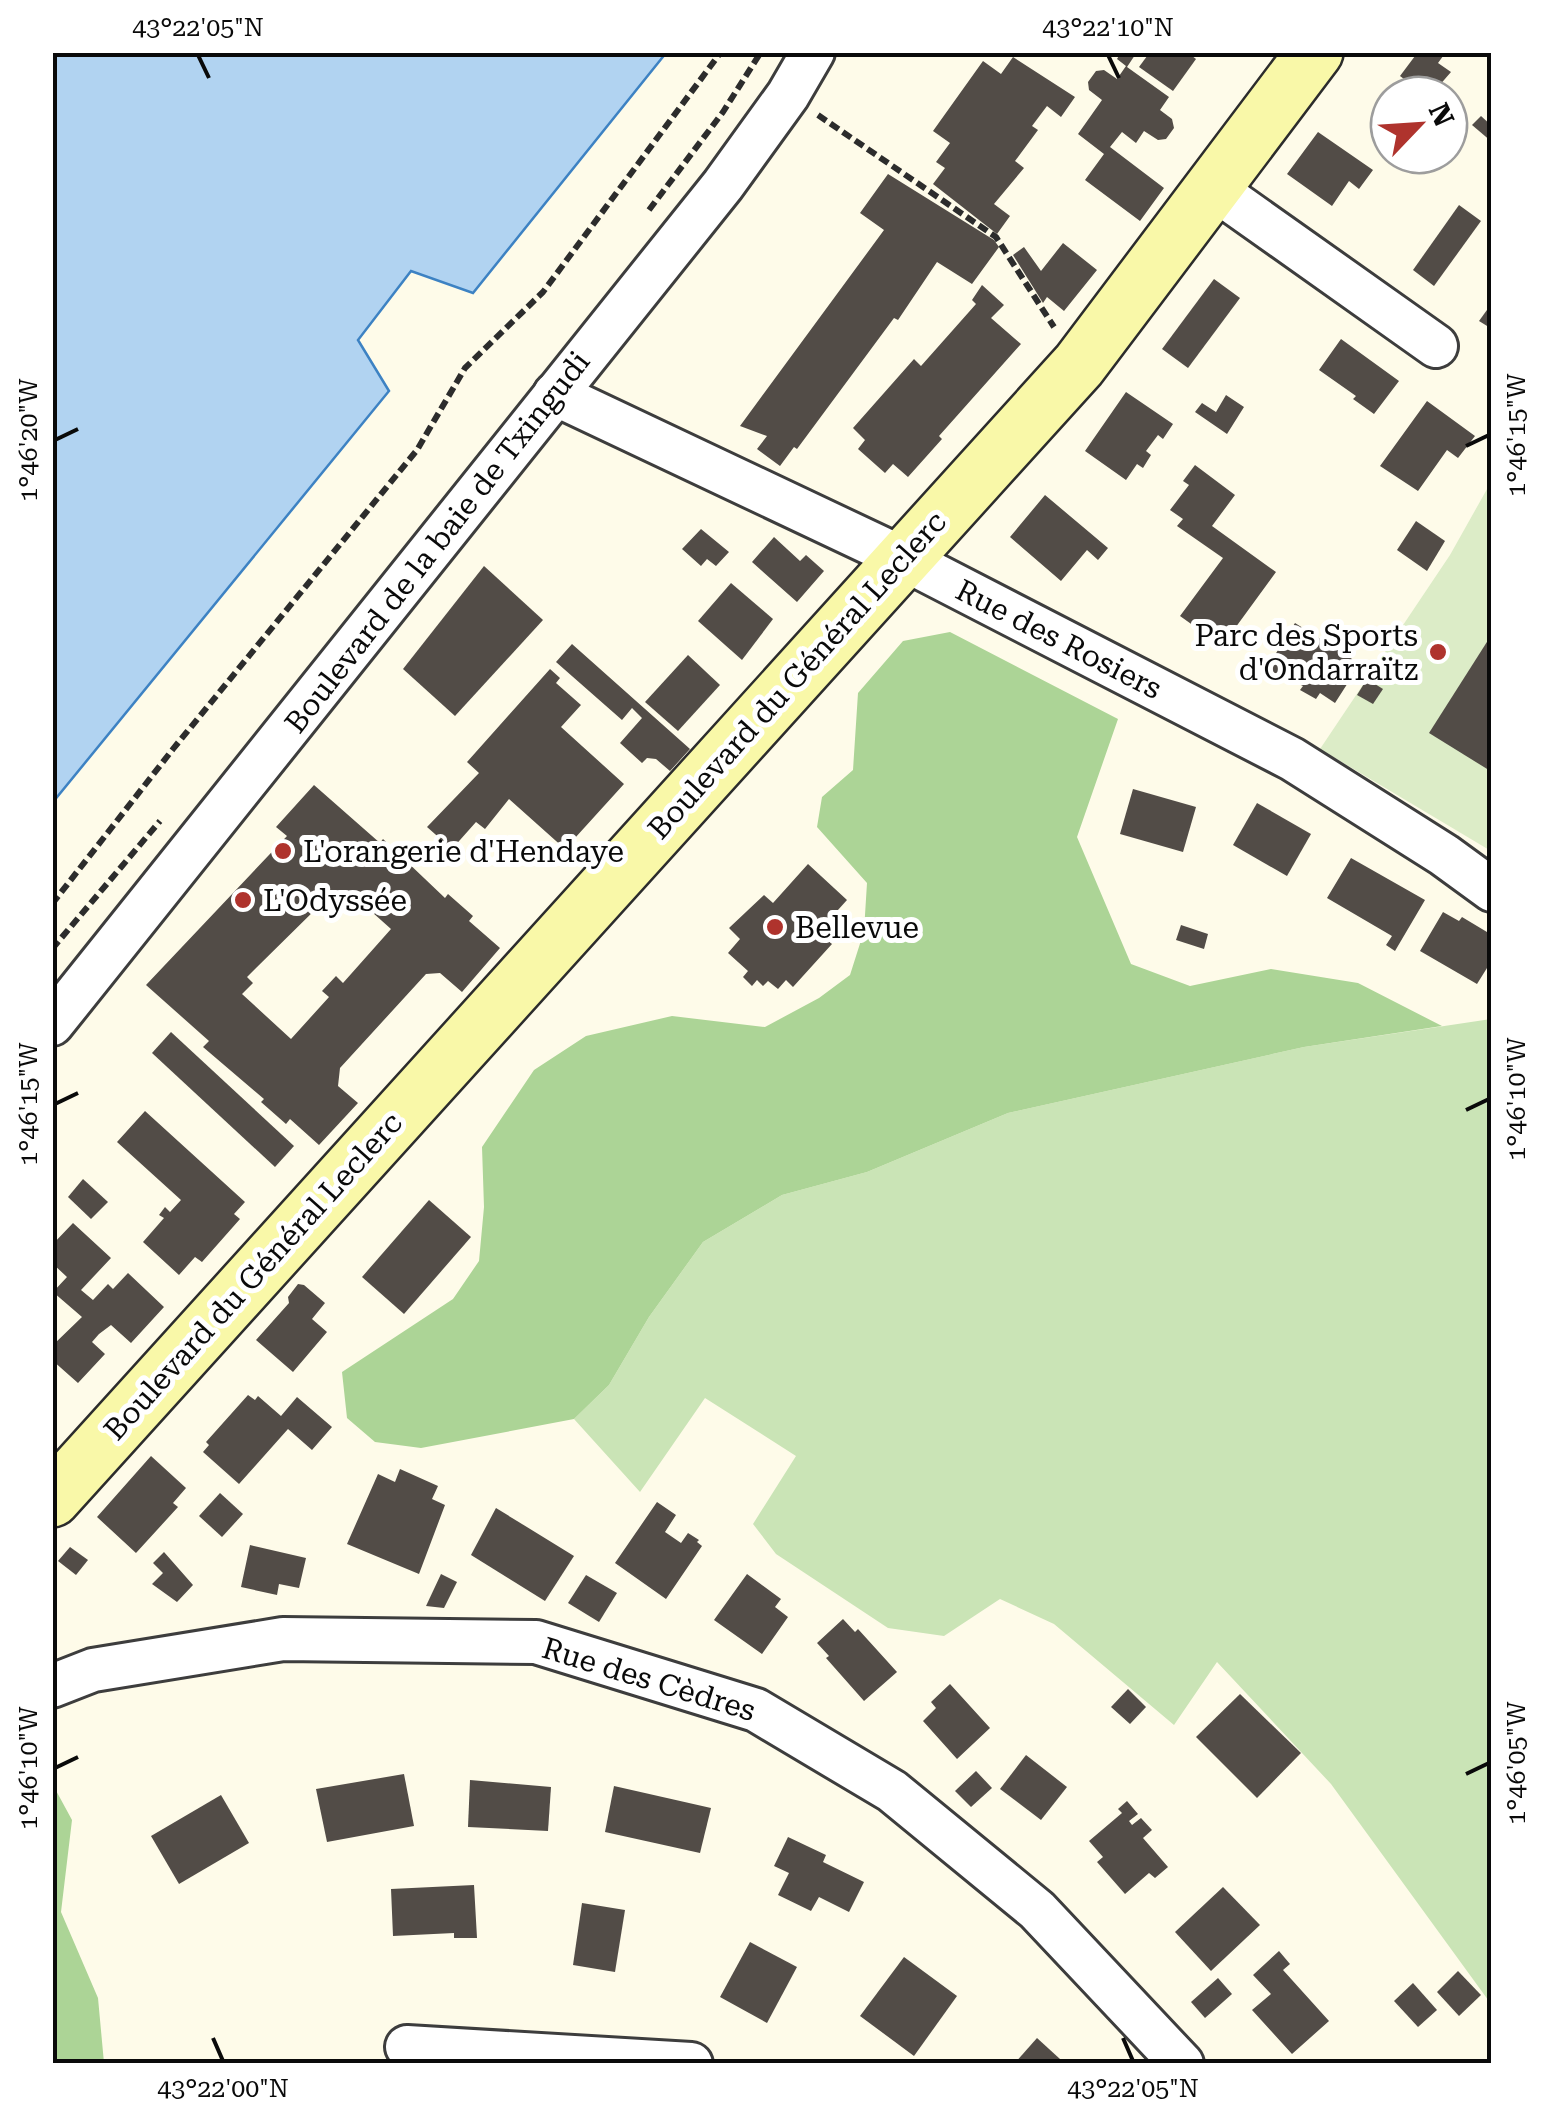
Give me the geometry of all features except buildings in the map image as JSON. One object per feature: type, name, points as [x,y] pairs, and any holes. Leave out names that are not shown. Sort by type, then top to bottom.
[{"type":"main road","name":"Boulevard du Général Leclerc","points":[[52,1500],[1079,365],[1315,52]]},
{"type":"street","name":"Boulevard de la baie de Txingudi","points":[[52,1024],[723,185],[788,95],[813,52]]},
{"type":"street","points":[[1213,188],[1436,346]]},
{"type":"street","name":"Rue des Rosiers","points":[[555,394],[902,558],[1292,759],[1492,890]]},
{"type":"street","name":"Rue des Cèdres","points":[[52,1686],[93,1670],[283,1639],[536,1642],[756,1710],[892,1791],[1037,1910],[1182,2064]]},
{"type":"street","points":[[407,2047],[691,2064]]},
{"type":"path","points":[[52,904],[417,450],[465,368],[543,292],[722,52]]},
{"type":"path","points":[[788,95],[996,237],[1079,365]]},
{"type":"green space","name":"Parc des Sports d'Ondarraïtz","points":[[1491,482],[1491,851],[1320,749],[1450,555]]},
{"type":"green space","points":[[950,632],[1118,719],[1077,837],[1131,964],[1190,986],[1271,969],[1358,983],[1442,1026],[1304,1047],[1008,1113],[867,1172],[782,1195],[703,1242],[649,1317],[609,1385],[574,1419],[421,1448],[375,1442],[347,1418],[342,1372],[453,1299],[479,1261],[484,1207],[482,1147],[534,1070],[586,1036],[672,1016],[765,1027],[819,998],[850,975],[864,931],[867,883],[817,827],[822,797],[853,770],[858,693],[903,641]]},
{"type":"green space","points":[[1491,1019],[1491,2004],[1331,1784],[1217,1662],[1174,1725],[1054,1624],[1000,1599],[944,1636],[888,1628],[776,1554],[753,1524],[796,1456],[705,1398],[640,1492],[574,1419],[609,1385],[649,1317],[703,1242],[782,1195],[867,1172],[1008,1113],[1304,1047]]},
{"type":"green space","points":[[53,1785],[72,1820],[61,1912],[98,1998],[104,2063],[53,2063]]},
{"type":"water","points":[[53,52],[666,53],[473,293],[411,271],[358,340],[389,391],[53,802]]},
{"type":"place","name":"Parc des Sports d'Ondarraïtz","points":[[1438,652]]},
{"type":"place","name":"L'orangerie d'Hendaye","points":[[283,851]]},
{"type":"place","name":"L'Odyssée","points":[[243,900]]},
{"type":"place","name":"Bellevue","points":[[775,927]]}]
